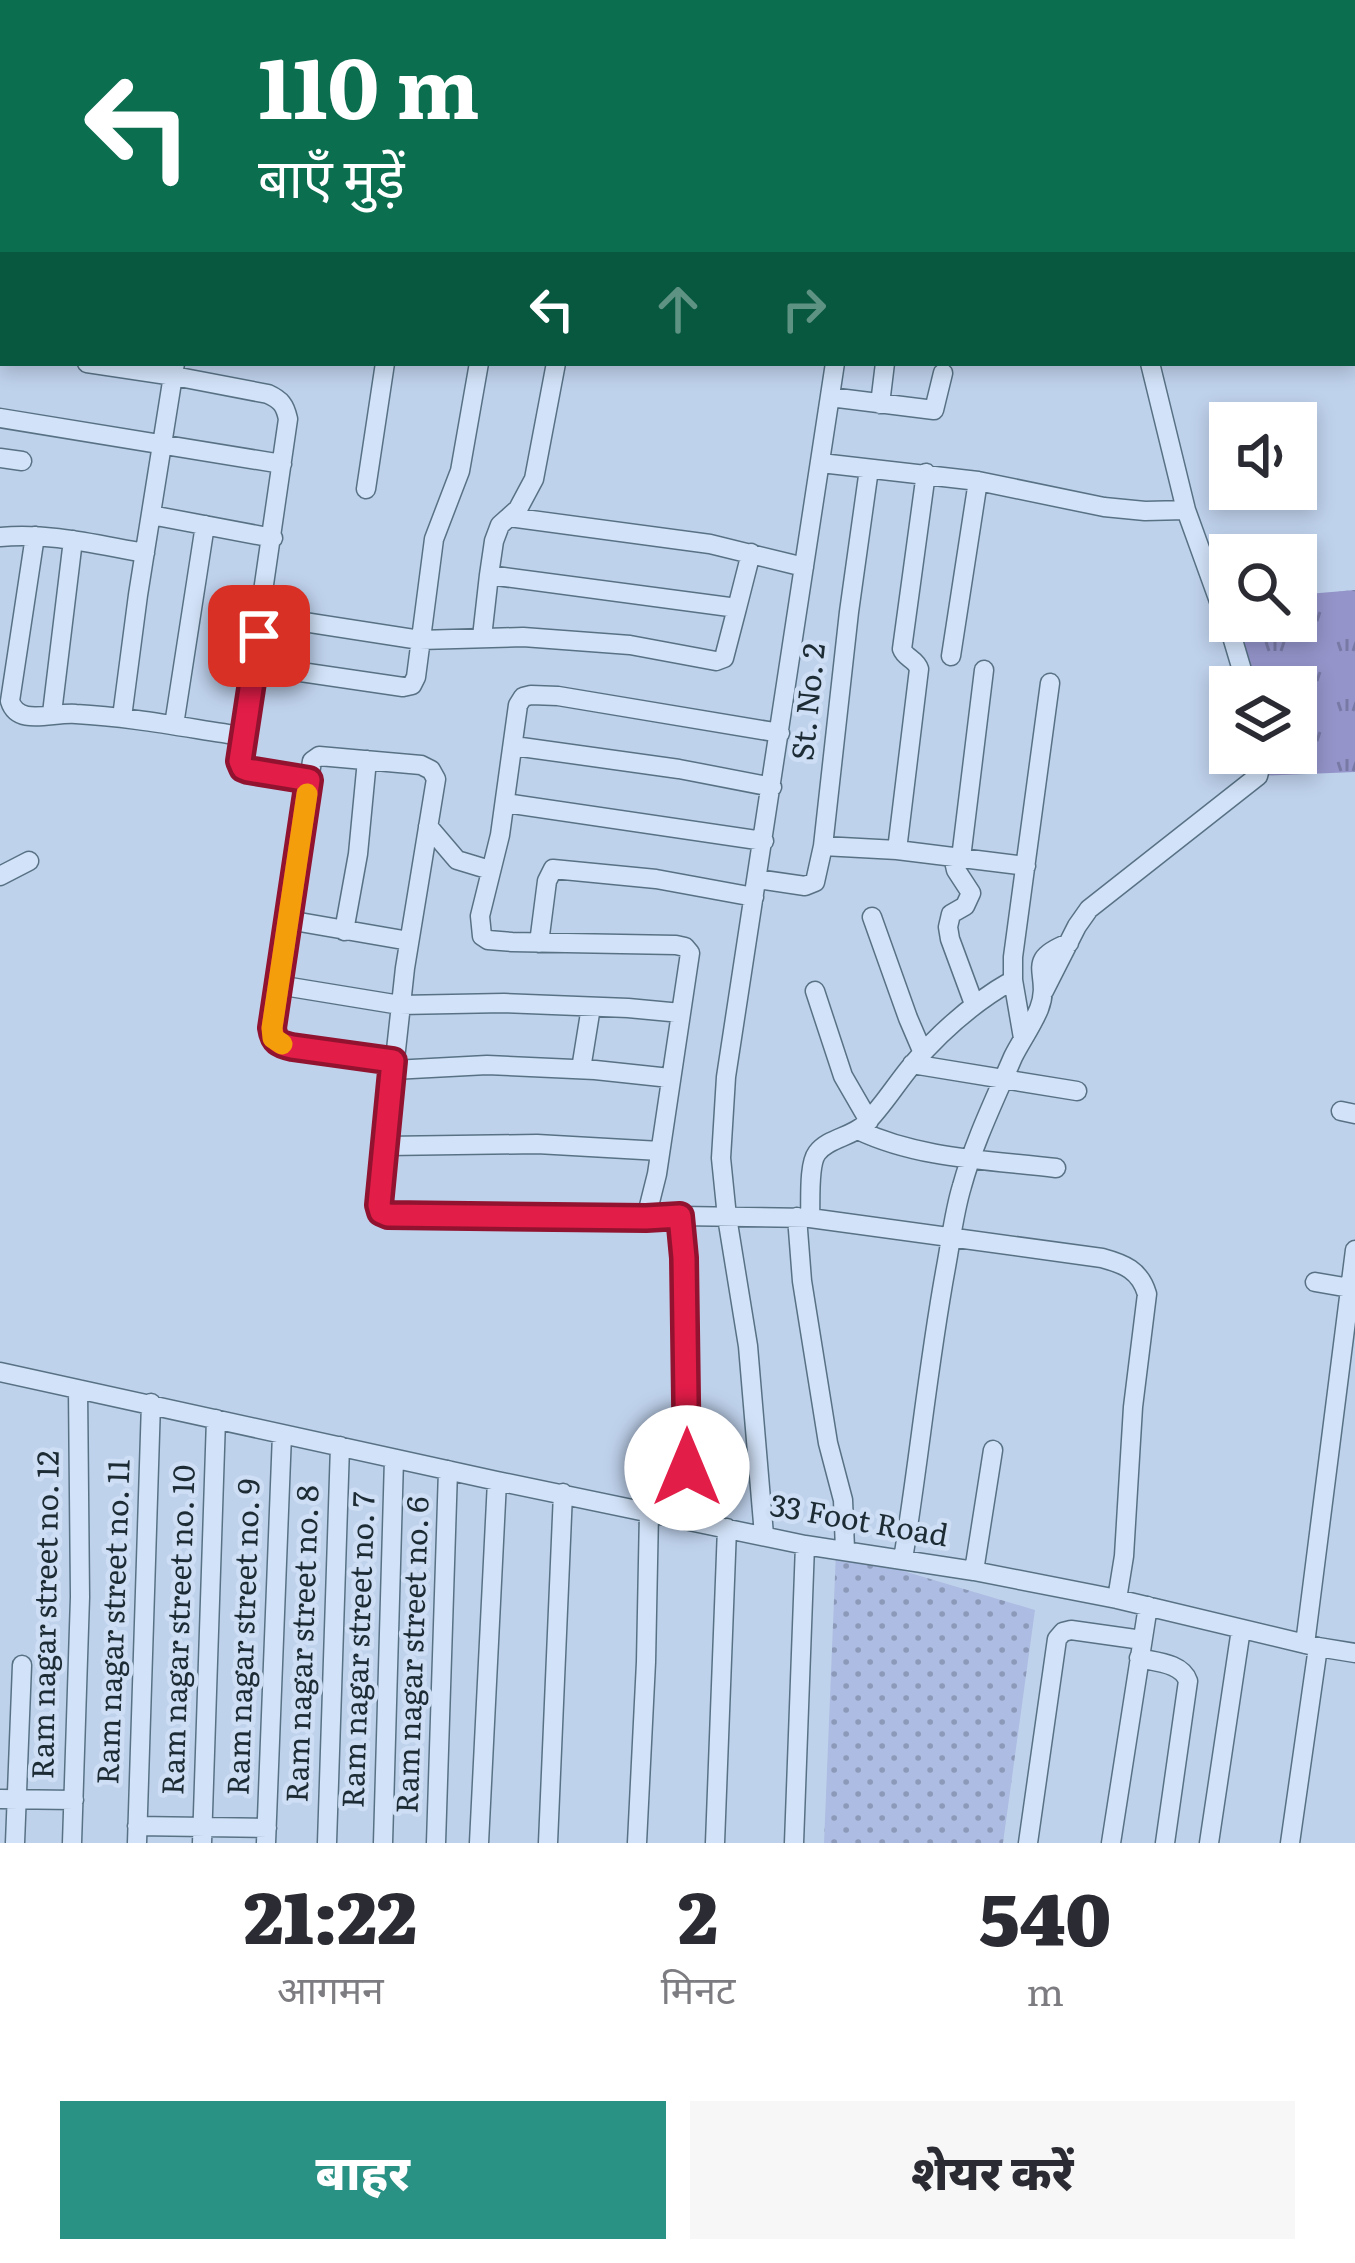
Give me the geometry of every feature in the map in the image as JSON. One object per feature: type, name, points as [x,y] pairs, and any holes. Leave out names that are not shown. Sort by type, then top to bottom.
[{"type":"street","points":[[130,366],[174,369],[279,399],[286,406],[273,538],[240,761],[243,768],[309,780]]},
{"type":"street","points":[[366,489],[385,366]]},
{"type":"street","points":[[294,671],[412,686],[434,539],[460,471],[478,366]]},
{"type":"street","points":[[482,637],[494,541],[534,478],[555,366]]},
{"type":"street","points":[[764,1534],[748,1346],[721,1158],[727,1077],[835,366]]},
{"type":"street","points":[[880,404],[885,366]]},
{"type":"street","points":[[1151,366],[1186,510],[1240,666]]},
{"type":"street","points":[[122,717],[174,369]]},
{"type":"street","points":[[830,397],[934,410],[943,373]]},
{"type":"street","points":[[0,418],[282,464]]},
{"type":"street","points":[[0,458],[22,461]]},
{"type":"street","points":[[821,463],[926,473],[1104,507],[1186,510]]},
{"type":"street","name":"St. No. 2","points":[[824,846],[869,469]]},
{"type":"street","points":[[897,850],[919,669],[902,649],[926,473]]},
{"type":"street","points":[[952,656],[977,481]]},
{"type":"street","points":[[152,515],[273,538]]},
{"type":"street","points":[[509,517],[623,530],[804,567]]},
{"type":"street","points":[[174,725],[205,525]]},
{"type":"street","points":[[35,536],[10,701],[18,715],[122,717],[242,736]]},
{"type":"street","points":[[0,537],[74,540],[145,553]]},
{"type":"street","points":[[52,713],[74,540]]},
{"type":"street","points":[[304,622],[420,640],[482,637],[630,645],[716,661],[728,650],[751,554]]},
{"type":"street","points":[[489,575],[737,608]]},
{"type":"street","points":[[974,1004],[948,927],[952,914],[965,906],[971,893],[956,870],[984,670]]},
{"type":"street","points":[[1023,1038],[1013,957],[1050,682]]},
{"type":"street","points":[[646,1218],[690,953],[686,947],[646,943],[539,943],[482,936],[480,916],[506,803],[518,706],[523,697],[531,695],[558,696],[781,733]]},
{"type":"street","points":[[514,746],[772,787]]},
{"type":"street","points":[[670,1078],[581,1069],[393,1065],[279,1044],[272,1028],[314,757],[421,765],[436,779],[400,1005],[393,1065],[386,1146],[379,1205],[381,1212],[804,1218],[1123,1264],[1136,1272],[1147,1294],[1117,1599]]},
{"type":"street","points":[[344,931],[358,854],[367,760]]},
{"type":"street","points":[[903,1559],[933,1337],[962,1184],[1044,991],[1089,909],[1259,774]]},
{"type":"street","points":[[506,803],[764,841]]},
{"type":"street","points":[[428,826],[458,860],[490,870]]},
{"type":"street","points":[[539,943],[547,880],[553,868],[756,888],[810,885],[818,875],[824,846],[1026,866]]},
{"type":"street","points":[[0,876],[29,861]]},
{"type":"street","points":[[872,916],[918,1058]]},
{"type":"street","points":[[288,920],[409,941]]},
{"type":"street","points":[[1044,991],[1040,966],[1048,950],[1069,943]]},
{"type":"street","points":[[1013,957],[1040,966]]},
{"type":"street","points":[[844,1549],[843,1500],[828,1443],[802,1280],[804,1218],[813,1162],[824,1146],[864,1125],[918,1058],[974,1004],[1013,980]]},
{"type":"street","points":[[278,985],[400,1005],[591,1006],[681,1013]]},
{"type":"street","points":[[815,991],[864,1125],[900,1147],[1056,1168]]},
{"type":"street","points":[[581,1069],[591,1006]]},
{"type":"street","points":[[918,1058],[1004,1081],[1077,1091]]},
{"type":"street","points":[[386,1146],[537,1144],[660,1150]]},
{"type":"street","points":[[680,1216],[686,1519]]},
{"type":"street","points":[[1290,1843],[1355,1250]]},
{"type":"street","points":[[1315,1282],[1353,1289]]},
{"type":"street","name":"33 Foot Road","points":[[0,1372],[805,1545],[974,1570],[1355,1653]]},
{"type":"street","name":"Ram nagar street no. 12","points":[[72,1843],[80,1597],[78,1389]]},
{"type":"street","name":"Ram nagar street no. 11","points":[[137,1834],[151,1403]]},
{"type":"street","name":"Ram nagar street no. 10","points":[[202,1835],[216,1419]]},
{"type":"street","name":"Ram nagar street no. 9","points":[[267,1835],[282,1434]]},
{"type":"street","name":"Ram nagar street no. 8","points":[[327,1843],[340,1446]]},
{"type":"street","points":[[974,1570],[993,1450]]},
{"type":"street","name":"Ram nagar street no. 7","points":[[383,1843],[394,1459]]},
{"type":"street","name":"Ram nagar street no. 6","points":[[436,1843],[448,1470]]},
{"type":"street","points":[[479,1843],[497,1480]]},
{"type":"street","points":[[548,1843],[562,1493]]},
{"type":"street","points":[[637,1843],[649,1512]]},
{"type":"street","points":[[715,1843],[727,1528]]},
{"type":"street","points":[[794,1843],[805,1545]]},
{"type":"street","points":[[1111,1843],[1148,1606]]},
{"type":"street","points":[[1209,1843],[1240,1629]]},
{"type":"street","points":[[1028,1843],[1057,1639],[1071,1630],[1141,1649],[1185,1673],[1188,1681],[1165,1843]]},
{"type":"street","points":[[16,1843],[8,1800],[22,1665]]},
{"type":"street","points":[[8,1800],[74,1800]]},
{"type":"street","points":[[137,1834],[267,1835]]},
{"type":"shaded area","points":[[836,1551],[1035,1610],[1003,1843],[824,1843]]},
{"type":"green space","points":[[1355,590],[1355,772],[1317,774],[1317,666],[1233,666],[1228,642],[1317,642],[1317,593]]},
{"type":"slow traffic","points":[[282,1044],[273,1038],[272,1028],[307,794]]},
{"type":"route","points":[[259,636],[240,761],[248,770],[309,780],[273,1038],[292,1047],[393,1061],[381,1212],[680,1216],[687,1468]]}]
